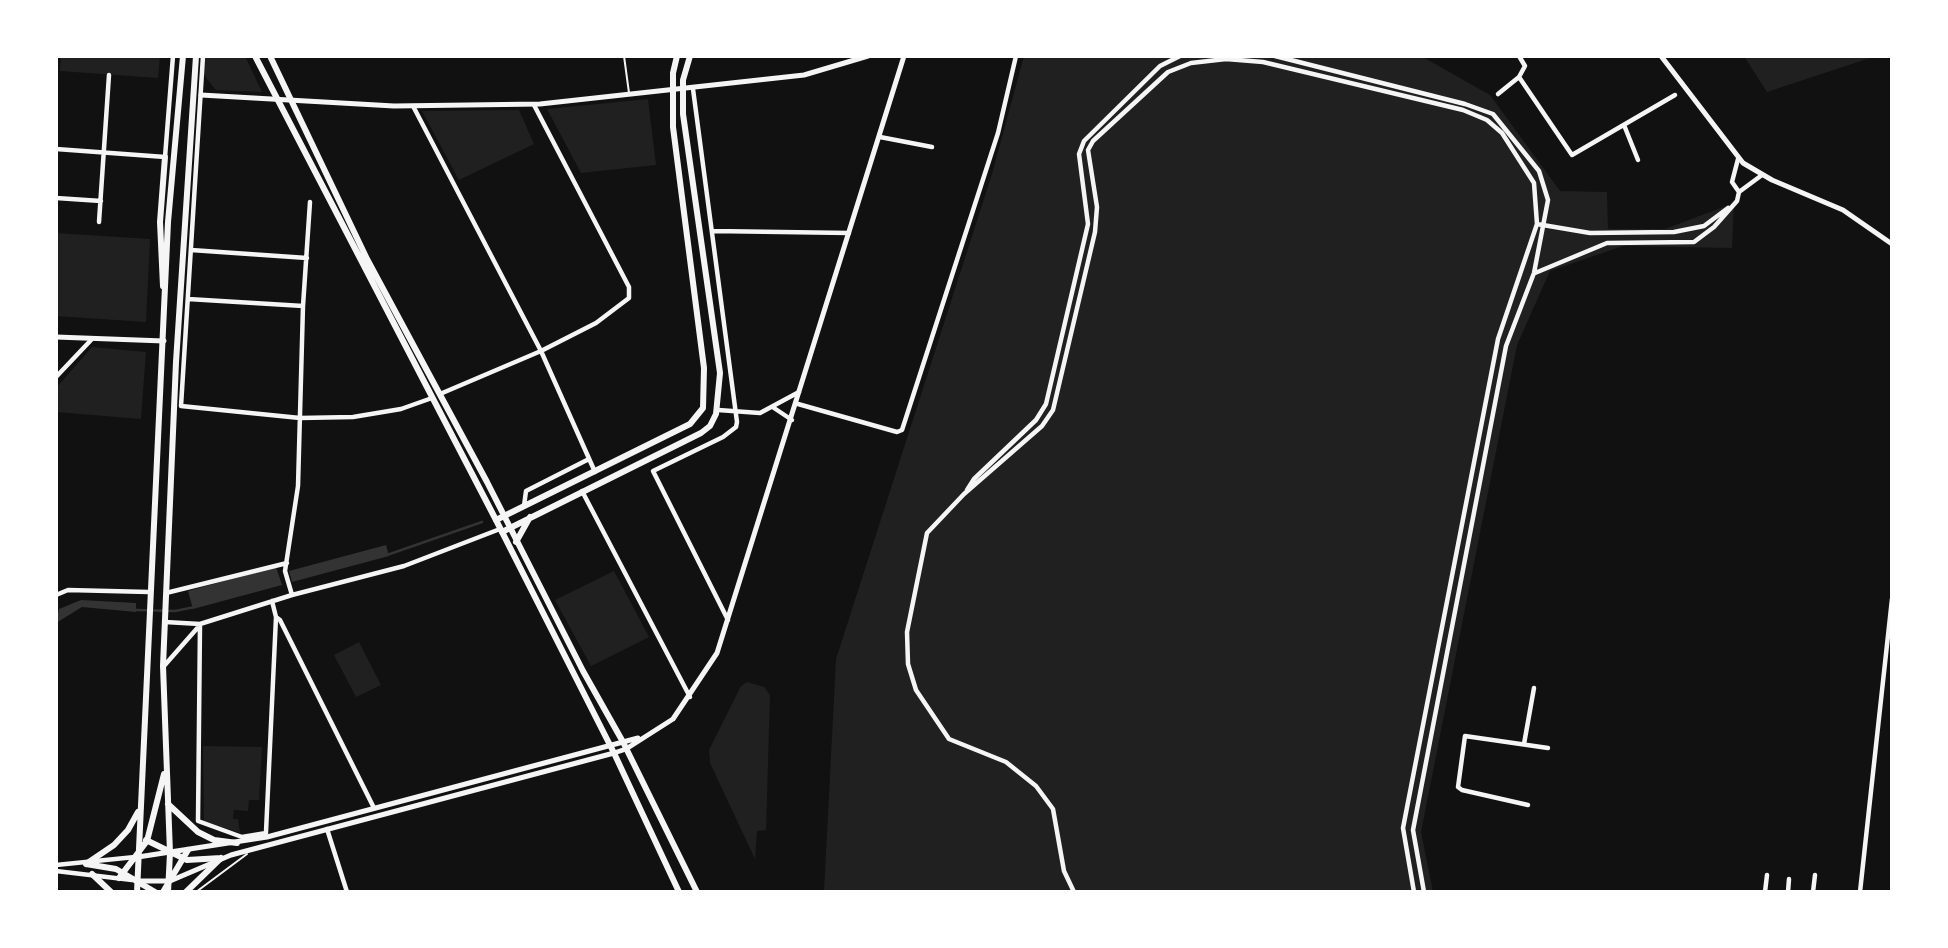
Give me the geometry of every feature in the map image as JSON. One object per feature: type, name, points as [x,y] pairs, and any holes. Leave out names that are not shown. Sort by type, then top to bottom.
[{"type":"main road","points":[[137,892],[168,222],[183,56]]},
{"type":"main road","points":[[168,892],[170,853],[163,666],[196,56]]},
{"type":"main road","points":[[255,56],[610,745],[676,891]]},
{"type":"main road","points":[[270,56],[416,353],[623,741],[697,892]]},
{"type":"main road","points":[[496,520],[596,473],[690,424],[702,408],[704,368],[684,230],[671,102],[677,56]]},
{"type":"main road","points":[[501,530],[701,433],[710,426],[718,410],[720,373],[683,114],[683,80],[690,56]]},
{"type":"main road","points":[[165,157],[160,264],[166,302]]},
{"type":"main road","points":[[516,542],[531,515]]},
{"type":"main road","points":[[122,876],[147,841],[165,769]]},
{"type":"main road","points":[[168,804],[198,832],[214,839],[237,843]]},
{"type":"main road","points":[[86,864],[121,838],[139,809]]},
{"type":"main road","points":[[138,835],[182,859],[221,858]]},
{"type":"main road","points":[[163,892],[188,850]]},
{"type":"main road","points":[[186,892],[221,858]]},
{"type":"main road","points":[[86,864],[137,881],[155,892]]},
{"type":"main road","points":[[92,874],[111,892]]},
{"type":"street","points":[[56,149],[165,157],[173,56]]},
{"type":"street","points":[[203,56],[188,299],[178,406],[300,418],[353,417],[401,409],[432,398]]},
{"type":"street","points":[[201,95],[412,106],[534,105],[804,75],[868,56]]},
{"type":"street","points":[[137,881],[170,881],[221,858],[614,753],[626,749],[673,719],[690,698],[717,653],[729,620],[904,56]]},
{"type":"street","points":[[798,404],[900,432],[998,134],[1016,56]]},
{"type":"street","points":[[964,494],[974,479],[1036,420],[1046,404],[1088,223],[1079,154],[1084,141],[1160,66],[1180,56]]},
{"type":"street","points":[[1275,56],[1465,104],[1493,114],[1539,171],[1548,200],[1534,273],[1506,346],[1413,830],[1424,892]]},
{"type":"street","points":[[1498,94],[1519,77],[1525,66],[1519,56]]},
{"type":"street","points":[[1661,56],[1738,159],[1762,175],[1843,210],[1892,244]]},
{"type":"street","points":[[1074,892],[1064,871],[1052,808],[1042,793],[1006,762],[949,739],[916,690],[908,664],[907,632],[927,533],[964,494],[1042,426],[1053,410],[1095,232],[1097,207],[1088,150],[1093,141],[1168,72],[1191,63],[1226,59],[1263,62],[1463,110],[1487,120],[1502,133],[1534,183],[1537,224],[1498,340],[1403,828],[1414,892]]},
{"type":"street","points":[[100,222],[109,75]]},
{"type":"street","points":[[1519,77],[1572,155],[1675,95]]},
{"type":"street","points":[[693,89],[737,422],[731,432],[653,471],[729,620]]},
{"type":"street","points":[[440,394],[541,351],[614,311],[629,298],[630,292],[534,105]]},
{"type":"street","points":[[412,106],[541,351],[596,473]]},
{"type":"street","points":[[1624,125],[1638,160]]},
{"type":"street","points":[[880,137],[932,147]]},
{"type":"street","points":[[1738,159],[1732,182],[1739,191]]},
{"type":"street","points":[[1534,273],[1607,243],[1694,242],[1714,228],[1737,201],[1739,191],[1762,175]]},
{"type":"street","points":[[56,198],[101,201]]},
{"type":"street","points":[[1537,224],[1590,233],[1695,230],[1737,201]]},
{"type":"street","points":[[292,595],[285,571],[298,486],[303,306],[310,202]]},
{"type":"street","points":[[713,231],[851,233]]},
{"type":"street","points":[[191,250],[307,258]]},
{"type":"street","points":[[188,299],[303,306]]},
{"type":"street","points":[[56,337],[164,341]]},
{"type":"street","points":[[56,377],[92,339]]},
{"type":"street","points":[[718,410],[751,414],[774,408],[802,390]]},
{"type":"street","points":[[774,408],[792,420]]},
{"type":"street","points":[[524,506],[526,491],[589,459]]},
{"type":"street","points":[[582,490],[690,698]]},
{"type":"street","points":[[165,622],[200,624],[292,595],[404,566],[501,530]]},
{"type":"street","points":[[166,593],[286,563]]},
{"type":"street","points":[[56,595],[68,590],[149,592]]},
{"type":"street","points":[[1860,892],[1892,599]]},
{"type":"street","points":[[267,835],[276,617],[272,601]]},
{"type":"street","points":[[276,617],[280,620],[374,807]]},
{"type":"street","points":[[163,666],[200,624]]},
{"type":"street","points":[[198,832],[200,624]]},
{"type":"street","points":[[1524,744],[1534,688]]},
{"type":"street","points":[[1528,805],[1458,787],[1465,736],[1548,748]]},
{"type":"street","points":[[56,865],[86,864],[237,843],[641,738]]},
{"type":"street","points":[[198,821],[242,837],[267,835]]},
{"type":"street","points":[[327,829],[347,892]]},
{"type":"street","points":[[56,871],[122,876]]},
{"type":"street","points":[[1765,892],[1767,875]]},
{"type":"street","points":[[1813,892],[1815,875]]},
{"type":"street","points":[[1788,892],[1789,879]]},
{"type":"lane","points":[[624,56],[630,96]]},
{"type":"lane","points":[[196,892],[243,860],[249,850]]},
{"type":"shaded area","points":[[61,56],[160,56],[158,78],[60,71]]},
{"type":"shaded area","points":[[205,56],[245,56],[262,92],[216,90],[203,74]]},
{"type":"shaded area","points":[[1024,56],[1421,56],[1490,95],[1560,191],[1607,192],[1608,229],[1665,229],[1734,203],[1732,248],[1623,246],[1550,271],[1517,345],[1421,832],[1433,892],[824,892],[836,659],[992,174]]},
{"type":"shaded area","points":[[1744,56],[1876,56],[1767,92]]},
{"type":"shaded area","points":[[648,99],[656,165],[581,173],[547,109]]},
{"type":"shaded area","points":[[519,110],[534,144],[459,180],[422,111]]},
{"type":"shaded area","points":[[56,233],[150,239],[146,322],[56,316]]},
{"type":"shaded area","points":[[92,347],[146,352],[141,419],[56,412],[56,388]]},
{"type":"shaded area","points":[[386,545],[389,556],[292,582],[289,571]]},
{"type":"shaded area","points":[[276,567],[282,585],[193,609],[188,591]]},
{"type":"shaded area","points":[[614,571],[649,637],[591,666],[555,600]]},
{"type":"shaded area","points":[[81,600],[136,603],[136,612],[82,607],[56,623],[59,609]]},
{"type":"shaded area","points":[[359,642],[381,685],[356,697],[334,655]]},
{"type":"shaded area","points":[[747,682],[764,687],[770,695],[766,830],[757,831],[755,859],[710,763],[709,750],[741,686]]},
{"type":"shaded area","points":[[203,746],[262,747],[259,800],[249,800],[248,811],[234,810],[233,819],[238,819],[240,833],[204,821]]},
{"type":"waterway","points":[[387,555],[482,522]]},
{"type":"waterway","points":[[136,610],[175,611],[195,607]]}]
